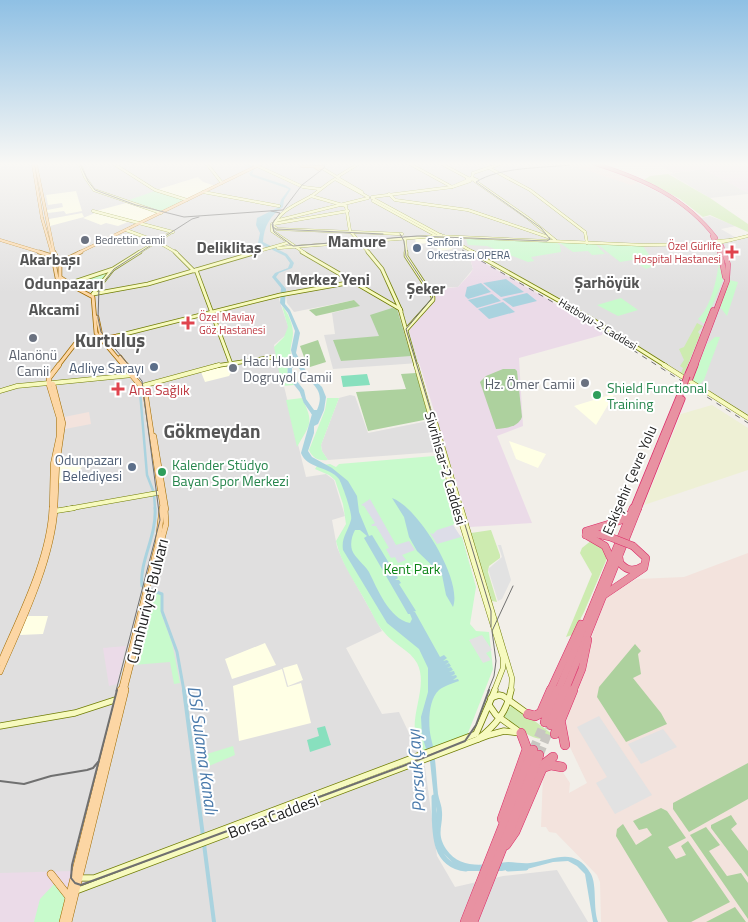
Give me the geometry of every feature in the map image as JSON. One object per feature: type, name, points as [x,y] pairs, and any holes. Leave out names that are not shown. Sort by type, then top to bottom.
[{"type":"highway","points":[[685,207],[697,215],[720,242]]},
{"type":"highway","name":"Eskişehir Çevre Yolu","points":[[688,377],[724,292],[726,275],[720,242]]},
{"type":"highway","name":"Eskişehir Çevre Yolu","points":[[685,385],[610,561],[548,723],[592,624],[685,385],[726,275]]},
{"type":"highway","points":[[586,535],[586,532],[622,520],[630,514]]},
{"type":"highway","points":[[586,535],[597,534],[610,537],[633,546],[644,555],[646,563],[640,572],[606,593],[601,599]]},
{"type":"highway","points":[[586,535],[606,547],[611,554],[610,561]]},
{"type":"highway","points":[[620,553],[620,563],[626,569],[638,570],[646,563]]},
{"type":"highway","points":[[525,711],[535,716],[541,712],[580,625],[589,614]]},
{"type":"highway","points":[[556,734],[582,669],[592,624]]},
{"type":"highway","points":[[561,722],[565,745]]},
{"type":"highway","points":[[495,856],[506,807],[527,749],[521,733]]},
{"type":"highway","points":[[465,922],[495,856],[536,752]]},
{"type":"highway","points":[[495,856],[515,832],[542,768],[553,757]]},
{"type":"highway","points":[[542,768],[551,765],[562,767]]},
{"type":"highway","points":[[473,922],[482,887]]},
{"type":"main road","points":[[41,207],[55,258],[57,278],[84,292],[95,294],[139,286],[287,243]]},
{"type":"main road","points":[[148,207],[162,212]]},
{"type":"main road","points":[[0,240],[65,260],[172,207]]},
{"type":"main road","points":[[284,207],[289,208]]},
{"type":"main road","points":[[274,222],[337,207]]},
{"type":"main road","points":[[347,207],[350,231],[382,269],[400,309]]},
{"type":"main road","points":[[388,207],[439,236],[642,246],[710,244],[747,236]]},
{"type":"main road","points":[[388,207],[439,236]]},
{"type":"main road","points":[[446,207],[468,210],[556,241],[649,245],[710,244],[731,240]]},
{"type":"main road","points":[[511,207],[530,220],[547,239]]},
{"type":"main road","points":[[511,207],[542,228],[556,241]]},
{"type":"main road","points":[[553,207],[585,232],[587,243]]},
{"type":"main road","points":[[289,208],[274,222],[272,231],[291,246],[353,282],[378,294],[400,309]]},
{"type":"main road","points":[[93,211],[173,232],[111,271],[95,294]]},
{"type":"main road","points":[[274,222],[348,211]]},
{"type":"main road","points":[[274,222],[277,229],[350,231],[403,236],[547,239]]},
{"type":"main road","points":[[126,230],[169,246],[185,259],[195,271],[212,313],[229,364]]},
{"type":"main road","points":[[274,247],[403,236]]},
{"type":"main road","points":[[403,236],[404,256],[432,297],[411,321],[405,324]]},
{"type":"main road","points":[[403,236],[406,256],[433,297],[433,300],[407,329]]},
{"type":"main road","name":"Hatboyu-2 Caddesi","points":[[439,236],[590,318],[748,418]]},
{"type":"main road","points":[[69,284],[110,270],[158,242]]},
{"type":"main road","points":[[69,284],[104,273],[109,275]]},
{"type":"main road","points":[[0,672],[26,614],[54,527],[57,464],[63,423],[49,378],[78,344],[102,340],[280,295],[353,282]]},
{"type":"main road","points":[[69,284],[95,294]]},
{"type":"main road","name":"Cumhuriyet Bulvarı","points":[[68,922],[74,888],[118,698],[162,524],[143,385],[94,330],[95,294]]},
{"type":"main road","name":"Sivrihisar-2 Caddesi","points":[[400,309],[435,422]]},
{"type":"main road","name":"Sivrihisar-2 Caddesi","points":[[400,309],[474,567],[503,658],[503,668],[475,737]]},
{"type":"main road","points":[[143,385],[229,364],[274,357]]},
{"type":"main road","points":[[0,391],[26,385],[51,384],[133,374]]},
{"type":"main road","points":[[143,385],[152,383]]},
{"type":"main road","points":[[0,663],[32,587],[51,528],[53,464],[59,436],[59,418],[51,384]]},
{"type":"main road","points":[[435,422],[508,663],[514,699],[525,711]]},
{"type":"main road","points":[[55,511],[157,494]]},
{"type":"main road","name":"Cumhuriyet Bulvarı","points":[[62,922],[69,898],[79,878],[166,524],[157,494]]},
{"type":"main road","points":[[475,737],[501,718],[512,689]]},
{"type":"main road","points":[[0,726],[29,722],[95,707],[118,698],[124,691]]},
{"type":"main road","points":[[521,733],[492,711],[490,701],[499,696],[525,711]]},
{"type":"main road","name":"Borsa Caddesi","points":[[74,888],[475,737],[510,730],[521,733]]},
{"type":"main road","name":"Borsa Caddesi","points":[[79,878],[94,878],[201,841]]},
{"type":"main road","points":[[51,874],[69,898]]},
{"type":"shaded area","points":[[0,207],[682,207],[698,219],[710,216],[736,226],[721,229],[738,239],[748,237],[748,419],[581,315],[478,256],[469,255],[473,269],[458,287],[431,288],[434,298],[409,330],[419,363],[333,369],[324,335],[335,334],[332,313],[359,306],[354,300],[294,312],[287,303],[286,295],[278,296],[289,329],[288,333],[274,345],[306,477],[326,474],[334,480],[345,516],[332,520],[337,547],[382,631],[346,648],[382,714],[399,712],[425,767],[437,856],[455,887],[503,876],[557,870],[588,922],[0,922]]},
{"type":"shaded area","points":[[63,207],[81,207],[82,211],[66,214],[64,211],[48,213],[47,210]]},
{"type":"shaded area","points":[[111,207],[139,207],[159,213],[140,223],[96,211]]},
{"type":"shaded area","points":[[82,213],[84,217],[50,226],[49,219]]},
{"type":"shaded area","points":[[95,213],[128,222],[118,226],[106,223],[101,225],[83,218]]},
{"type":"shaded area","points":[[427,237],[431,244],[416,244],[415,238]]},
{"type":"shaded area","points":[[429,237],[434,237],[453,249],[440,251],[431,244]]},
{"type":"shaded area","points":[[469,254],[603,331],[602,335],[519,358],[523,426],[497,436],[532,523],[470,527],[409,330],[434,300],[429,290],[458,287],[470,274],[473,269]]},
{"type":"shaded area","points":[[225,366],[232,371],[229,376],[205,382],[201,372]]},
{"type":"shaded area","points":[[613,394],[596,425],[574,406]]},
{"type":"shaded area","points":[[350,395],[355,396],[368,433],[428,421],[430,422],[437,452],[328,460],[322,451],[321,445],[339,398]]},
{"type":"shaded area","points":[[712,405],[748,428],[748,470],[644,505],[681,414]]},
{"type":"shaded area","points":[[89,412],[91,424],[65,429],[64,417]]},
{"type":"shaded area","points":[[509,441],[546,454],[538,468],[516,459]]},
{"type":"shaded area","points":[[88,458],[72,481],[59,483],[60,463]]},
{"type":"shaded area","points":[[370,499],[396,545],[409,541],[415,550],[402,555],[406,560],[398,563],[395,557],[391,558],[386,549],[389,548],[376,526],[371,525],[375,523],[364,506],[361,505]]},
{"type":"shaded area","points":[[453,525],[461,537],[437,544],[430,533],[433,534],[437,530]]},
{"type":"shaded area","points":[[498,545],[501,545],[511,580],[502,599],[498,601],[488,569],[502,557]]},
{"type":"shaded area","points":[[748,553],[748,922],[601,922],[600,882],[597,875],[556,833],[549,832],[546,827],[541,827],[543,774],[547,769],[562,771],[570,783],[569,793],[587,783],[568,743],[564,727],[581,678],[593,633],[606,598],[611,592],[637,579],[684,577]]},
{"type":"shaded area","points":[[27,616],[48,616],[43,634],[20,635]]},
{"type":"shaded area","points":[[482,635],[492,650],[486,653],[491,660],[483,663],[469,640]]},
{"type":"shaded area","points":[[265,643],[276,665],[232,679],[225,659]]},
{"type":"shaded area","points":[[126,646],[117,684],[109,686],[103,648]]},
{"type":"shaded area","points":[[297,664],[303,680],[288,686],[283,668]]},
{"type":"shaded area","points":[[282,669],[287,687],[301,683],[311,723],[239,741],[233,686]]},
{"type":"shaded area","points":[[599,716],[652,795],[615,814],[596,783],[607,777],[577,727]]},
{"type":"shaded area","points":[[663,729],[677,747],[641,764],[628,744]]},
{"type":"shaded area","points":[[72,871],[58,922],[0,922],[0,873]]},
{"type":"green space","points":[[149,207],[170,207],[161,211]]},
{"type":"green space","points":[[690,207],[723,207],[748,224],[748,232],[710,215],[703,217]]},
{"type":"green space","points":[[466,239],[556,242],[560,245],[561,252],[531,257],[534,261],[528,262],[487,246],[468,245]]},
{"type":"green space","points":[[557,241],[595,243],[605,254],[592,255],[588,251],[573,252]]},
{"type":"green space","points":[[597,244],[643,246],[656,265],[646,269],[632,260],[620,262]]},
{"type":"green space","points":[[711,245],[717,247],[721,267],[718,266],[717,252]]},
{"type":"green space","points":[[721,267],[723,280],[705,323],[703,323],[698,319],[709,302],[718,268]]},
{"type":"green space","points":[[108,274],[94,290],[86,290],[76,284]]},
{"type":"green space","points":[[729,280],[738,282],[727,316],[720,307]]},
{"type":"green space","points":[[621,298],[638,310],[618,316],[597,305]]},
{"type":"green space","points":[[354,300],[360,306],[316,316],[309,310]]},
{"type":"green space","points":[[282,306],[288,315],[293,330],[290,352],[292,358],[287,371],[294,385],[282,386],[274,347],[284,337],[288,327]]},
{"type":"green space","points":[[392,308],[397,309],[411,356],[341,361],[333,340],[379,336],[370,315]]},
{"type":"green space","points":[[697,323],[703,326],[698,332],[700,335],[684,374],[681,373],[683,368],[680,366],[684,360],[679,349],[684,347]]},
{"type":"green space","points":[[715,337],[720,337],[704,380],[700,384],[692,381],[707,344]]},
{"type":"green space","points":[[318,340],[326,362],[310,367],[307,365],[300,346]]},
{"type":"green space","points":[[503,369],[515,369],[517,371],[522,417],[515,425],[496,429],[480,382],[486,376]]},
{"type":"green space","points":[[416,373],[429,419],[368,431],[356,392],[406,389],[401,374]]},
{"type":"green space","points":[[367,374],[370,385],[343,387],[341,376]]},
{"type":"green space","points":[[302,398],[308,413],[309,423],[297,447],[286,400]]},
{"type":"green space","points":[[327,398],[339,398],[321,445],[322,451],[328,460],[322,460],[314,457],[309,450],[325,410]]},
{"type":"green space","name":"Kent Park","points":[[434,456],[439,459],[457,518],[453,525],[462,537],[476,587],[470,624],[476,631],[489,632],[493,669],[468,733],[463,737],[423,752],[417,742],[415,730],[421,684],[417,663],[377,623],[345,566],[336,541],[346,524],[343,504],[335,480],[315,469],[317,466],[330,464],[336,467],[339,464]]},
{"type":"green space","points":[[491,530],[500,555],[500,558],[489,566],[488,572],[497,602],[492,601],[471,533]]},
{"type":"green space","points":[[592,540],[599,543],[608,556],[584,612],[572,635],[566,637],[592,574],[580,553],[582,548]]},
{"type":"green space","points":[[151,592],[161,595],[161,613],[172,643],[180,683],[174,684],[170,662],[133,665]]},
{"type":"green space","points":[[635,644],[641,651],[638,654],[641,674],[633,678],[661,713],[667,724],[626,742],[597,697],[599,687]]},
{"type":"green space","points":[[512,704],[552,734],[552,737],[539,739],[533,737],[526,734],[504,717]]},
{"type":"green space","points":[[325,726],[331,745],[310,752],[307,740],[319,736],[317,728]]},
{"type":"green space","points":[[233,746],[235,755],[209,766],[207,754]]},
{"type":"green space","points":[[748,763],[748,799],[689,832],[673,809],[673,803]]},
{"type":"green space","points":[[661,808],[667,811],[686,838],[668,847],[676,859],[686,855],[681,846],[688,841],[730,902],[691,922],[668,922],[616,836],[617,829],[623,824],[636,845],[652,835],[647,828],[639,830],[633,821]]},
{"type":"green space","points":[[731,815],[737,824],[731,829],[748,851],[748,877],[711,828],[711,825]]},
{"type":"green space","points":[[706,827],[720,845],[709,851],[727,876],[741,873],[748,883],[748,919],[690,835]]},
{"type":"green space","points":[[56,882],[66,893],[60,922],[34,922],[40,899]]},
{"type":"green space","points":[[735,907],[746,922],[706,922]]},
{"type":"water","points":[[279,207],[283,207],[268,222],[263,242],[287,254],[294,263],[292,268],[279,273],[276,277],[286,289],[285,304],[290,310],[300,333],[296,353],[307,373],[322,387],[326,397],[324,410],[318,424],[314,426],[314,433],[308,451],[312,457],[332,468],[348,481],[357,496],[359,512],[369,536],[372,535],[398,578],[395,580],[399,580],[401,583],[399,584],[416,611],[413,612],[415,612],[440,657],[444,655],[447,658],[443,661],[447,660],[449,662],[445,665],[449,663],[451,666],[447,668],[451,667],[453,670],[449,672],[454,671],[455,674],[451,676],[456,675],[457,677],[453,680],[458,679],[459,681],[446,686],[435,694],[429,720],[438,794],[442,810],[441,839],[452,856],[466,863],[483,865],[508,862],[527,863],[564,857],[578,860],[585,865],[593,879],[598,922],[593,922],[585,874],[568,861],[553,862],[527,869],[467,871],[456,866],[439,849],[433,824],[437,810],[430,761],[422,736],[421,717],[428,692],[428,668],[419,649],[387,623],[343,550],[344,538],[351,517],[347,499],[339,479],[330,472],[308,462],[301,453],[312,414],[302,392],[289,374],[293,358],[291,350],[295,331],[288,313],[280,303],[281,288],[272,277],[275,273],[288,268],[290,263],[285,256],[258,243],[260,233],[256,225],[257,218]],"holes":[[[297,365],[318,391],[320,396],[317,410],[314,410],[306,399],[304,390],[292,375],[292,368]],[[355,530],[360,530],[367,536],[364,538],[408,614],[410,614],[412,619],[410,623],[396,616],[390,609],[369,572],[353,553],[351,547],[352,537]]]},
{"type":"water","points":[[506,279],[524,292],[501,297],[483,283]]},
{"type":"water","points":[[481,283],[491,292],[468,299],[465,296],[467,287]]},
{"type":"water","points":[[527,293],[537,301],[513,307],[502,299]]},
{"type":"water","points":[[492,294],[501,301],[477,308],[468,300]]},
{"type":"water","points":[[503,302],[515,312],[489,319],[478,309]]},
{"type":"water","points":[[392,498],[414,515],[436,546],[451,580],[454,595],[453,607],[446,595],[442,575],[417,551],[409,537],[404,517]]},
{"type":"waterway","name":"Porsuk Çayı","points":[[292,366],[289,369],[289,376],[301,391],[305,402],[314,415]]},
{"type":"waterway","name":"DSİ Sulama Kanalı","points":[[140,391],[147,475],[154,493],[155,509]]},
{"type":"waterway","name":"DSİ Sulama Kanalı","points":[[142,586],[143,568],[153,529],[155,509]]},
{"type":"waterway","name":"DSİ Sulama Kanalı","points":[[151,590],[162,594],[162,611],[177,652],[184,691]]},
{"type":"waterway","name":"DSİ Sulama Kanalı","points":[[184,690],[203,836]]},
{"type":"waterway","name":"Porsuk Çayı","points":[[434,797],[435,830],[440,851],[446,860],[454,866],[466,869]]},
{"type":"waterway","name":"DSİ Sulama Kanalı","points":[[204,844],[214,922]]},
{"type":"waterway","name":"Porsuk Çayı","points":[[508,869],[526,868]]},
{"type":"tunnel","points":[[533,750],[545,722]]},
{"type":"tunnel","points":[[539,755],[551,725]]},
{"type":"tram line","points":[[144,207],[184,217],[283,210],[285,207]]},
{"type":"tram line","points":[[402,237],[417,236],[547,241],[550,239],[541,228],[511,207]]},
{"type":"tram line","points":[[271,211],[280,213],[272,224],[274,232],[293,246],[402,237]]},
{"type":"tram line","points":[[116,691],[160,520],[142,381],[101,332],[98,318],[99,288],[114,269],[192,219],[199,217]]},
{"type":"tram line","points":[[273,224],[273,227],[276,229],[383,234]]},
{"type":"tram line","points":[[402,237],[406,256],[433,297],[406,329],[491,611],[491,627]]},
{"type":"tram line","points":[[488,691],[494,676],[496,661],[492,631],[513,586]]},
{"type":"tram line","points":[[117,690],[72,865],[71,878],[75,883],[81,885],[403,766],[465,741],[476,725],[489,690]]},
{"type":"tram line","points":[[0,781],[24,784],[51,776],[87,770],[93,768],[98,762]]},
{"type":"railway","points":[[443,239],[598,328],[748,423]]},
{"type":"place","name":"Bedrettin camii","points":[[85,240]]},
{"type":"place","name":"Senfoni Orkestrası OPERA","points":[[417,248]]},
{"type":"place","name":"Özel Gürlife Hospital Hastanesi","points":[[732,252]]},
{"type":"place","name":"Özel Maviay Göz Hastanesi","points":[[188,323]]},
{"type":"place","name":"Alanönü Camii","points":[[33,338]]},
{"type":"place","name":"Adliye Sarayı","points":[[154,367]]},
{"type":"place","name":"Haci Hulusi Dogruyol Camii","points":[[233,368]]},
{"type":"place","name":"Hz. Ömer Camii","points":[[585,383]]},
{"type":"place","name":"Ana Sağlık","points":[[118,389]]},
{"type":"place","name":"Shield Functional Training","points":[[597,395]]},
{"type":"place","name":"Odunpazarı Belediyesi","points":[[132,467]]},
{"type":"place","name":"Kalender Stüdyo Bayan Spor Merkezi","points":[[162,472]]},
{"type":"district","name":"Mamure","points":[[357,241]]},
{"type":"district","name":"Deliklitaş","points":[[229,247]]},
{"type":"district","name":"Akarbaşı","points":[[50,259]]},
{"type":"district","name":"Merkez Yeni","points":[[328,279]]},
{"type":"district","name":"Şarhöyük","points":[[607,282]]},
{"type":"district","name":"Odunpazarı","points":[[64,283]]},
{"type":"district","name":"Şeker","points":[[426,288]]},
{"type":"district","name":"Akcami","points":[[54,309]]},
{"type":"district","name":"Kurtuluş","points":[[110,339]]},
{"type":"district","name":"Gökmeydan","points":[[212,430]]}]
